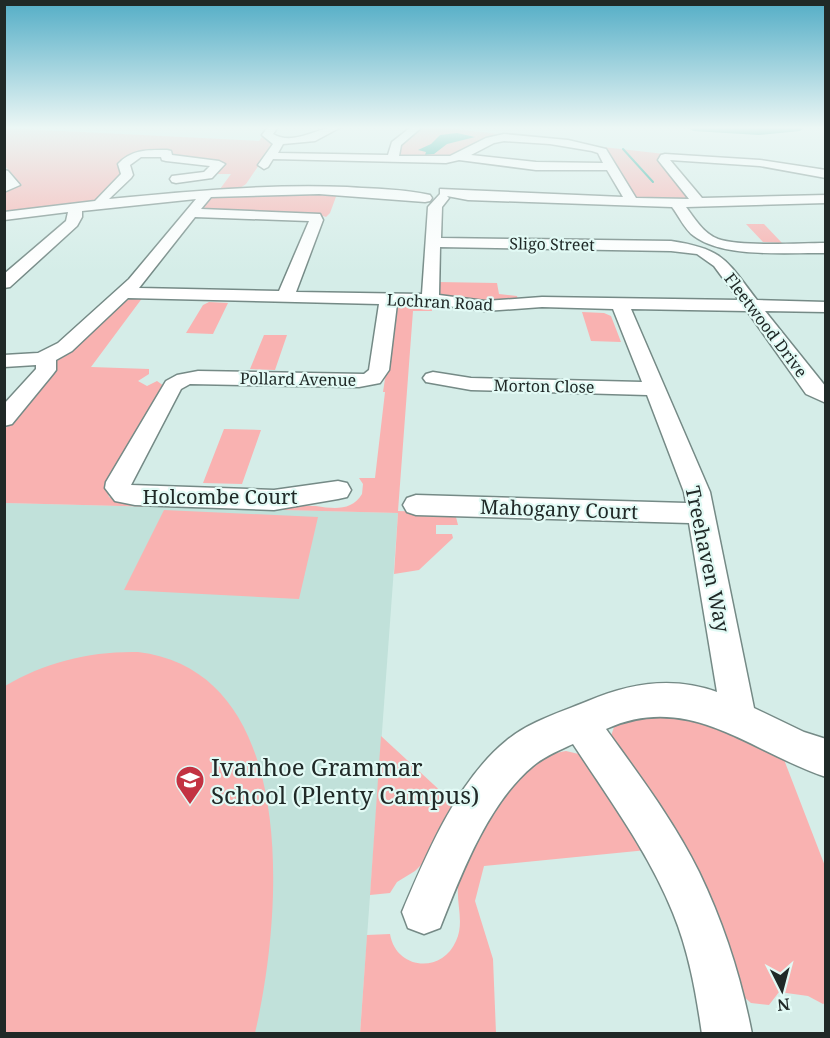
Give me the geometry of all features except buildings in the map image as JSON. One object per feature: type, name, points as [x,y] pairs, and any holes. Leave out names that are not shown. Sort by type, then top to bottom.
[{"type":"street","points":[[4,188],[14,185],[5,175]]},
{"type":"street","points":[[101,204],[102,199],[127,175]]},
{"type":"street","points":[[168,180],[204,175]]},
{"type":"street","points":[[246,190],[257,175]]},
{"type":"street","points":[[617,175],[632,202]]},
{"type":"street","points":[[676,175],[699,203]]},
{"type":"street","points":[[116,186],[137,183]]},
{"type":"street","points":[[4,216],[246,190],[676,203],[825,199]]},
{"type":"street","points":[[4,419],[34,363],[60,357],[65,347],[126,293],[141,278],[205,193]]},
{"type":"street","points":[[430,300],[435,196]]},
{"type":"street","name":"Fleetwood Drive","points":[[676,203],[805,377],[823,395]]},
{"type":"street","points":[[4,283],[74,221],[75,207]]},
{"type":"street","points":[[192,213],[315,217],[285,297]]},
{"type":"street","name":"Sligo Street","points":[[433,242],[825,248]]},
{"type":"street","name":"Lochran Road","points":[[126,293],[430,300],[485,306],[534,302],[825,307]]},
{"type":"street","name":"Pollard Avenue","points":[[176,382],[184,378],[198,377],[355,381],[372,379],[379,370],[389,299]]},
{"type":"street","name":"Treehaven Way","points":[[620,303],[695,486],[702,513],[739,719]]},
{"type":"street","name":"Morton Close","points":[[433,378],[471,384],[655,389]]},
{"type":"street","name":"Holcombe Court","points":[[176,382],[168,392],[119,482],[118,488],[121,492],[135,496],[273,500],[338,489]]},
{"type":"street","name":"Mahogany Court","points":[[416,505],[702,513]]},
{"type":"street","points":[[424,912],[442,870],[496,777],[521,753],[619,704],[650,699],[697,703],[739,719],[787,745],[825,758]]},
{"type":"street","points":[[580,722],[660,845],[694,908],[716,977],[727,1034]]},
{"type":"shaded area","points":[[13,175],[123,175],[96,200],[5,212],[5,189],[22,185]]},
{"type":"shaded area","points":[[230,175],[252,175],[240,188],[220,189]]},
{"type":"shaded area","points":[[622,175],[675,175],[690,199],[637,198]]},
{"type":"shaded area","points":[[220,193],[337,194],[330,213],[326,217],[314,213],[202,210],[211,195]]},
{"type":"shaded area","points":[[746,224],[764,224],[782,243],[763,242]]},
{"type":"shaded area","points":[[437,282],[497,283],[499,294],[517,296],[518,300],[495,302],[444,296],[438,292]]},
{"type":"shaded area","points":[[143,297],[91,367],[149,369],[149,374],[138,381],[147,386],[157,381],[164,386],[107,488],[109,497],[124,501],[336,508],[348,506],[358,500],[362,494],[363,484],[359,478],[375,478],[385,392],[383,392],[396,306],[405,303],[431,303],[432,311],[413,311],[398,511],[455,513],[458,525],[436,525],[436,534],[452,534],[453,538],[419,570],[394,574],[398,513],[5,503],[5,429],[48,375],[52,364],[63,357],[118,305],[130,299]]},
{"type":"shaded area","points":[[209,302],[228,303],[213,334],[186,333],[203,305]]},
{"type":"shaded area","points":[[582,312],[604,313],[611,316],[621,342],[591,341]]},
{"type":"shaded area","points":[[264,335],[287,335],[275,370],[250,369]]},
{"type":"shaded area","points":[[224,429],[261,430],[242,484],[203,483]]},
{"type":"shaded area","name":"Ivanhoe Grammar School (Plenty Campus)","points":[[5,503],[398,513],[360,1033],[5,1034]]},
{"type":"shaded area","points":[[164,510],[318,517],[299,599],[124,590]]},
{"type":"shaded area","points":[[138,652],[191,669],[229,704],[254,751],[268,807],[273,867],[271,928],[255,1033],[5,1033],[5,686],[52,664],[86,656]]},
{"type":"shaded area","points":[[690,715],[783,757],[825,866],[825,1003],[823,1004],[808,996],[779,992],[769,1005],[751,1003],[736,990],[611,736],[615,724],[623,718]]},
{"type":"shaded area","points":[[381,736],[459,808],[425,861],[415,871],[397,882],[390,893],[370,895]]},
{"type":"shaded area","points":[[566,751],[583,755],[647,850],[484,866],[475,901],[493,959],[496,1033],[360,1034],[367,935],[390,934],[394,946],[410,961],[431,963],[441,959],[449,952],[459,933],[458,885],[460,877],[480,836],[504,796],[523,773],[547,756]]},
{"type":"waterway","points":[[647,175],[653,182]]},
{"type":"place","name":"Ivanhoe Grammar School (Plenty Campus)","points":[[190,806]]}]
